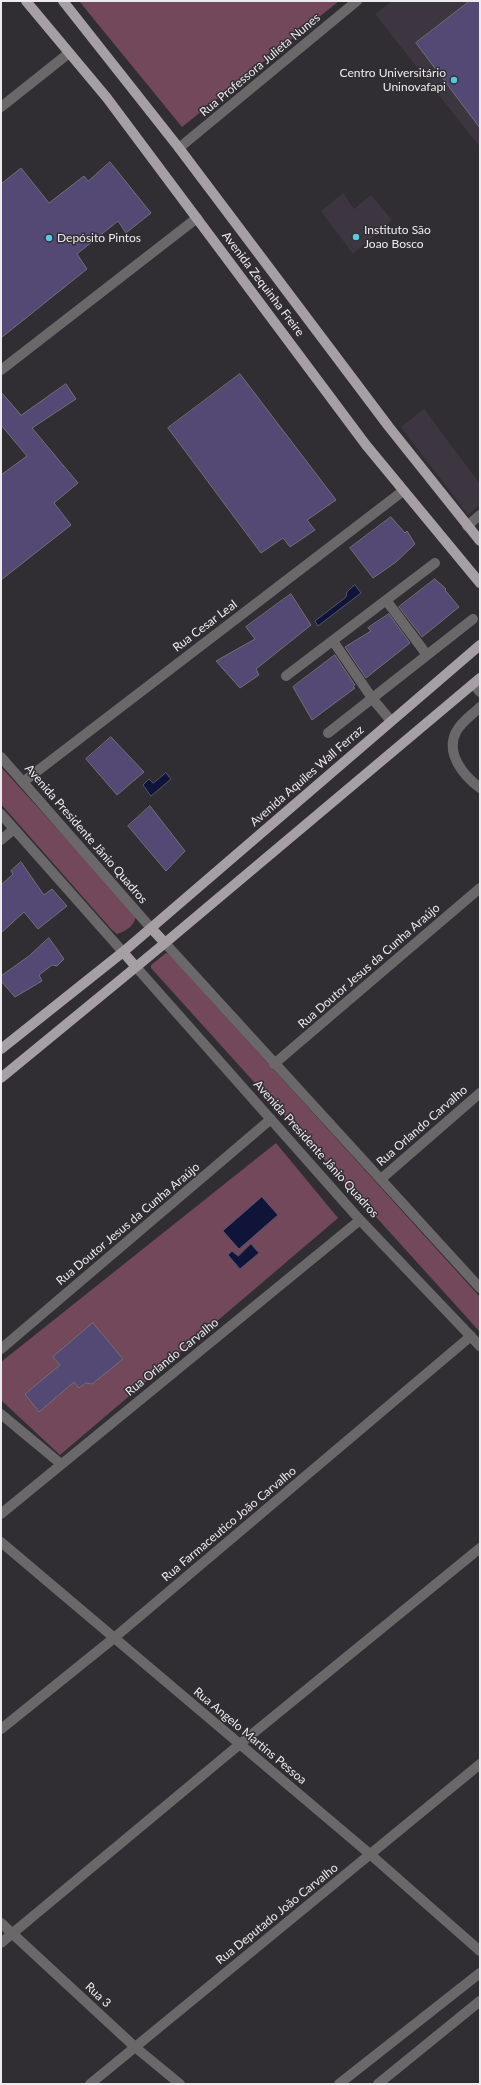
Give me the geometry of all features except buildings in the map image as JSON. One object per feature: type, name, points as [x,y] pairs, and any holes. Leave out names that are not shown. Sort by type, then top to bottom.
[{"type":"main road","name":"Avenida Zequinha Freire","points":[[26,1],[107,98],[366,445],[480,583]]},
{"type":"main road","name":"Avenida Zequinha Freire","points":[[63,1],[179,148],[389,427],[480,541]]},
{"type":"main road","name":"Avenida Aquiles Wall Ferraz","points":[[123,952],[480,645]]},
{"type":"main road","points":[[1,1078],[165,943],[476,681]]},
{"type":"main road","points":[[151,928],[165,943]]},
{"type":"main road","points":[[1,1049],[123,952],[136,967]]},
{"type":"street","name":"Rua Professora Julieta Nunes","points":[[179,148],[357,1]]},
{"type":"street","points":[[1,107],[69,53]]},
{"type":"street","points":[[1,370],[197,218]]},
{"type":"street","name":"Rua Cesar Leal","points":[[24,782],[403,491]]},
{"type":"street","points":[[467,526],[480,515]]},
{"type":"street","points":[[286,676],[435,563]]},
{"type":"street","points":[[386,600],[427,655]]},
{"type":"street","points":[[328,733],[474,619]]},
{"type":"street","points":[[333,640],[372,698],[392,720]]},
{"type":"street","points":[[476,681],[480,692]]},
{"type":"street","points":[[480,707],[461,724],[456,733],[453,745],[458,765],[469,779],[480,788]]},
{"type":"street","name":"Avenida Presidente Jânio Quadros","points":[[1,757],[151,928]]},
{"type":"street","points":[[1,814],[123,952]]},
{"type":"street","points":[[1,840],[14,829]]},
{"type":"street","name":"Rua Doutor Jesus da Cunha Araújo","points":[[274,1064],[480,888]]},
{"type":"street","points":[[165,943],[480,1288]]},
{"type":"street","name":"Avenida Presidente Jânio Quadros","points":[[136,967],[360,1220],[480,1346]]},
{"type":"street","name":"Rua Orlando Carvalho","points":[[381,1179],[480,1093]]},
{"type":"street","name":"Rua Doutor Jesus da Cunha Araújo","points":[[1,1349],[271,1119]]},
{"type":"street","name":"Rua Orlando Carvalho","points":[[1,1514],[360,1220]]},
{"type":"street","name":"Rua Farmaceutico João Carvalho","points":[[1,1729],[114,1638],[471,1336]]},
{"type":"street","points":[[1,1414],[61,1464]]},
{"type":"street","name":"Rua Angelo Martins Pessoa","points":[[1,1542],[371,1855],[480,1951]]},
{"type":"street","points":[[1,1943],[240,1744],[480,1548]]},
{"type":"street","name":"Rua Deputado João Carvalho","points":[[90,2084],[371,1855],[480,1764]]},
{"type":"street","name":"Rua 3","points":[[1,1923],[134,2047],[180,2084]]},
{"type":"street","points":[[339,2084],[480,1973]]},
{"type":"street","points":[[378,2084],[480,2001]]},
{"type":"shaded area","points":[[79,1],[339,1],[182,127]]},
{"type":"shaded area","name":"Centro Universitário Uninovafapi","points":[[392,1],[480,1],[480,147],[375,14]]},
{"type":"shaded area","name":"Instituto São Joao Bosco","points":[[343,193],[354,209],[371,195],[392,220],[353,254],[321,211]]},
{"type":"shaded area","points":[[424,409],[480,484],[480,504],[468,515],[401,427]]},
{"type":"shaded area","points":[[355,585],[361,593],[318,626],[315,621],[346,597],[347,592]]},
{"type":"shaded area","points":[[1,767],[136,915],[130,928],[117,934],[112,930],[1,804]]},
{"type":"shaded area","points":[[166,773],[171,779],[151,796],[143,785],[149,779],[153,783]]},
{"type":"shaded area","points":[[166,953],[169,954],[480,1297],[480,1332],[151,968],[151,965]]},
{"type":"shaded area","points":[[276,1143],[338,1218],[60,1455],[1,1400],[1,1362]]},
{"type":"shaded area","points":[[262,1197],[278,1215],[239,1249],[223,1231]]},
{"type":"shaded area","points":[[251,1244],[259,1253],[240,1269],[228,1255],[232,1251],[238,1256]]},
{"type":"place","name":"Centro Universitário Uninovafapi","points":[[454,80]]},
{"type":"place","name":"Instituto São Joao Bosco","points":[[356,237]]},
{"type":"place","name":"Depósito Pintos","points":[[49,238]]}]
